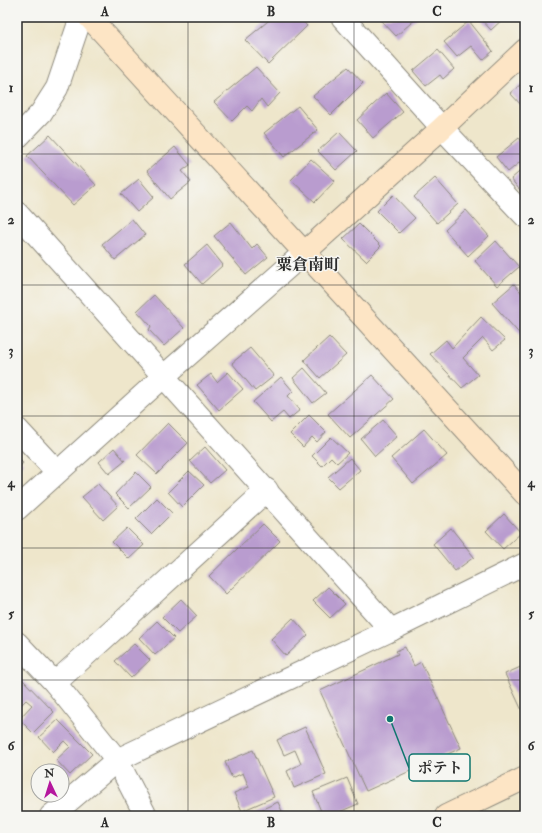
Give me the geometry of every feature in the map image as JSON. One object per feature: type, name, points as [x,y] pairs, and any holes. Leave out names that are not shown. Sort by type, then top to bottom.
[{"type":"street","points":[[17,138],[41,113],[57,88],[81,17]]},
{"type":"street","points":[[89,17],[525,494]]},
{"type":"street","points":[[342,17],[442,128],[525,216]]},
{"type":"street","points":[[17,510],[163,377],[304,253],[442,128],[525,50]]},
{"type":"street","points":[[17,213],[391,630]]},
{"type":"street","points":[[17,429],[57,472]]},
{"type":"street","points":[[55,683],[267,490]]},
{"type":"street","points":[[51,816],[117,760],[391,630],[525,564]]},
{"type":"street","points":[[17,642],[55,683],[117,760],[146,816]]},
{"type":"street","points":[[446,816],[525,778]]},
{"type":"building","points":[[273,17],[299,17],[307,26],[268,64],[245,40]]},
{"type":"building","points":[[385,17],[418,17],[396,36],[381,20]]},
{"type":"building","points":[[479,17],[505,17],[491,30]]},
{"type":"building","points":[[469,21],[493,51],[483,60],[471,46],[457,57],[444,42]]},
{"type":"building","points":[[438,50],[454,69],[443,79],[440,75],[426,86],[413,71]]},
{"type":"building","points":[[256,67],[280,93],[267,107],[261,99],[252,111],[247,106],[232,121],[214,102]]},
{"type":"building","points":[[348,67],[363,83],[331,115],[313,96]]},
{"type":"building","points":[[525,81],[525,106],[523,107],[510,93]]},
{"type":"building","points":[[386,93],[403,112],[373,138],[357,120]]},
{"type":"building","points":[[298,106],[318,130],[284,157],[264,133]]},
{"type":"building","points":[[339,132],[357,151],[336,170],[318,151]]},
{"type":"building","points":[[50,135],[96,185],[73,205],[27,156]]},
{"type":"building","points":[[519,138],[525,145],[525,158],[508,172],[496,157]]},
{"type":"building","points":[[175,147],[190,165],[182,171],[191,182],[170,199],[147,171]]},
{"type":"building","points":[[311,159],[335,181],[315,202],[291,180]]},
{"type":"building","points":[[525,167],[525,192],[523,194],[511,179]]},
{"type":"building","points":[[435,178],[458,204],[437,223],[414,197]]},
{"type":"building","points":[[139,179],[154,197],[137,212],[121,194]]},
{"type":"building","points":[[393,195],[415,218],[399,233],[377,211]]},
{"type":"building","points":[[466,210],[489,236],[468,256],[445,230]]},
{"type":"building","points":[[132,219],[145,235],[115,260],[102,244]]},
{"type":"building","points":[[231,222],[252,249],[257,244],[268,257],[246,275],[214,236]]},
{"type":"building","points":[[359,224],[381,246],[366,261],[343,239]]},
{"type":"building","points":[[496,241],[519,267],[497,286],[475,261]]},
{"type":"building","points":[[207,245],[223,265],[202,284],[185,264]]},
{"type":"building","points":[[514,284],[525,297],[525,340],[492,303]]},
{"type":"building","points":[[154,295],[184,328],[164,346],[149,330],[151,326],[137,311]]},
{"type":"building","points":[[481,317],[505,340],[493,350],[483,338],[463,358],[478,375],[462,388],[430,354],[446,340],[452,348]]},
{"type":"building","points":[[329,337],[346,355],[320,378],[304,360]]},
{"type":"building","points":[[250,348],[274,376],[255,391],[232,363]]},
{"type":"building","points":[[304,368],[326,393],[313,403],[293,378]]},
{"type":"building","points":[[228,372],[243,389],[219,410],[197,385],[211,374],[217,382]]},
{"type":"building","points":[[372,375],[394,399],[350,438],[328,414]]},
{"type":"building","points":[[281,377],[293,391],[288,396],[300,410],[289,419],[283,412],[271,422],[253,402]]},
{"type":"building","points":[[309,415],[326,432],[317,442],[312,437],[303,447],[290,434]]},
{"type":"building","points":[[383,420],[397,436],[375,456],[361,439]]},
{"type":"building","points":[[168,423],[188,443],[157,474],[137,455]]},
{"type":"building","points":[[424,429],[447,455],[413,484],[391,458]]},
{"type":"building","points":[[331,437],[348,453],[337,463],[331,457],[322,466],[312,456]]},
{"type":"building","points":[[205,447],[225,470],[210,483],[190,461]]},
{"type":"building","points":[[114,448],[125,461],[109,474],[99,462]]},
{"type":"building","points":[[17,457],[23,463],[17,470]]},
{"type":"building","points":[[350,458],[360,470],[339,488],[328,477]]},
{"type":"building","points":[[189,471],[204,485],[182,507],[168,492]]},
{"type":"building","points":[[136,472],[151,487],[129,508],[115,494]]},
{"type":"building","points":[[98,484],[118,506],[103,520],[82,497]]},
{"type":"building","points":[[157,498],[172,513],[151,534],[136,519]]},
{"type":"building","points":[[504,514],[521,533],[503,549],[486,531]]},
{"type":"building","points":[[263,524],[280,541],[226,594],[209,576]]},
{"type":"building","points":[[127,528],[144,545],[129,559],[112,542]]},
{"type":"building","points":[[451,528],[474,557],[455,571],[433,544]]},
{"type":"building","points":[[328,587],[345,604],[330,618],[313,601]]},
{"type":"building","points":[[181,599],[197,616],[178,633],[162,617]]},
{"type":"building","points":[[293,618],[308,635],[286,656],[271,639]]},
{"type":"building","points":[[157,621],[174,638],[155,655],[139,638]]},
{"type":"building","points":[[134,644],[150,660],[131,678],[115,661]]},
{"type":"building","points":[[405,647],[414,666],[421,662],[461,748],[366,791],[320,691],[398,654],[396,651]]},
{"type":"building","points":[[525,665],[525,717],[505,674]]},
{"type":"building","points":[[21,678],[54,712],[33,733],[19,719],[32,705],[26,700],[17,709],[17,681]]},
{"type":"building","points":[[58,720],[92,754],[70,775],[70,763],[59,763],[56,760],[70,747],[64,741],[53,752],[39,737]]},
{"type":"building","points":[[305,727],[326,774],[294,788],[287,771],[301,764],[295,750],[284,755],[277,740]]},
{"type":"building","points":[[253,750],[274,797],[242,811],[234,793],[249,787],[243,773],[232,778],[225,762]]},
{"type":"building","points":[[347,778],[358,804],[330,816],[323,816],[313,792]]},
{"type":"building","points":[[278,802],[284,816],[247,816]]},
{"type":"place","name":"ポテト","points":[[390,719]]},
{"type":"district","name":"粟倉南町","points":[[308,265]]}]
